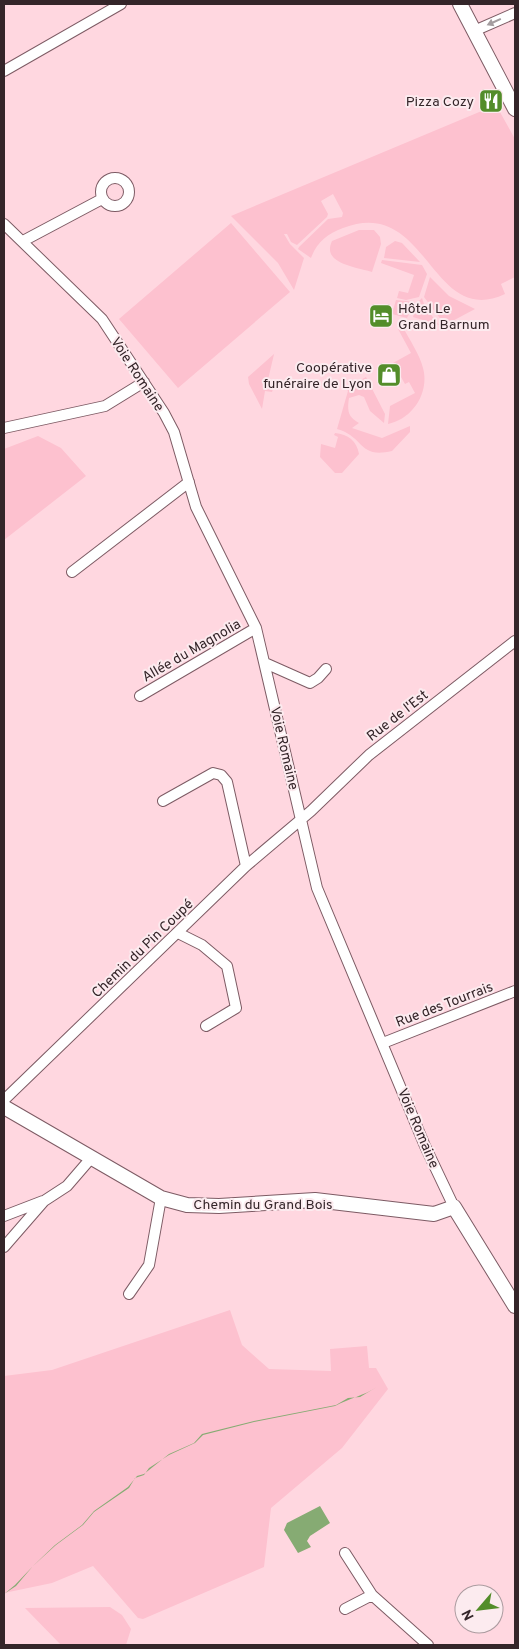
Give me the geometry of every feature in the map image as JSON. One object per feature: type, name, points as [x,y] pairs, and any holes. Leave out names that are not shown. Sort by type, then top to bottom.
[{"type":"street","points":[[4,71],[121,4]]},
{"type":"street","points":[[460,4],[515,109]]},
{"type":"street","points":[[474,31],[515,12]]},
{"type":"street","points":[[23,241],[102,199]]},
{"type":"street","name":"Voie Romaine","points":[[4,224],[102,319],[144,382],[174,432],[196,507],[256,628],[317,888],[425,1146],[454,1207],[515,1306]]},
{"type":"street","points":[[4,428],[105,406],[144,382]]},
{"type":"street","points":[[72,572],[188,482]]},
{"type":"street","name":"Allée du Magnolia","points":[[140,696],[256,628]]},
{"type":"street","name":"Rue de l'Est","points":[[302,819],[369,755],[515,641]]},
{"type":"street","points":[[265,663],[310,683],[318,678],[326,669]]},
{"type":"street","points":[[163,801],[212,773],[221,775],[227,782],[246,866]]},
{"type":"street","name":"Chemin du Pin Coupé","points":[[4,1100],[246,866],[302,819]]},
{"type":"street","points":[[178,933],[202,946],[227,966],[236,1008],[206,1026]]},
{"type":"street","name":"Rue des Tourrais","points":[[383,1043],[515,991]]},
{"type":"street","name":"Chemin du Grand Bois","points":[[4,1107],[161,1198],[187,1205],[219,1206],[314,1200],[434,1214],[454,1207]]},
{"type":"street","points":[[4,1216],[44,1201],[67,1186],[92,1157]]},
{"type":"street","points":[[130,1294],[149,1265],[161,1198]]},
{"type":"street","points":[[4,1247],[44,1201]]},
{"type":"street","points":[[345,1553],[372,1595],[428,1645]]},
{"type":"street","points":[[345,1609],[372,1595]]},
{"type":"shaded area","points":[[496,105],[515,139],[515,277],[501,284],[505,294],[480,300],[460,294],[443,280],[412,244],[394,229],[371,223],[343,228],[332,233],[323,239],[313,252],[311,258],[298,249],[299,247],[328,219],[342,217],[343,213],[333,194],[321,201],[328,214],[327,217],[297,245],[291,242],[287,234],[284,234],[290,244],[304,258],[294,290],[278,263],[231,216]]},
{"type":"shaded area","points":[[231,223],[290,292],[178,388],[119,319]]},
{"type":"shaded area","points":[[359,230],[374,230],[380,237],[381,244],[372,272],[336,260],[330,249],[332,241]]},
{"type":"shaded area","points":[[395,241],[402,243],[420,262],[384,258],[386,247]]},
{"type":"shaded area","points":[[382,260],[422,265],[427,274],[419,297],[406,300],[397,298],[399,291],[408,293],[414,275],[381,263]]},
{"type":"shaded area","points":[[430,277],[449,296],[475,309],[445,325],[424,297]]},
{"type":"shaded area","points":[[422,298],[425,307],[439,325],[413,317],[417,303]]},
{"type":"shaded area","points":[[396,300],[415,302],[407,318],[392,314]]},
{"type":"shaded area","points":[[403,327],[422,363],[424,387],[417,404],[411,411],[396,422],[388,424],[390,406],[415,393],[409,382],[405,384],[393,363],[411,353],[398,329]]},
{"type":"shaded area","points":[[275,350],[267,384],[274,386],[272,392],[265,391],[262,409],[249,384],[248,377],[274,354]]},
{"type":"shaded area","points":[[366,377],[385,414],[384,423],[370,411],[364,397],[359,395],[349,398],[349,413],[359,423],[352,428],[382,438],[410,426],[410,432],[392,451],[373,452],[362,446],[346,432],[337,429],[348,391],[346,388]]},
{"type":"shaded area","points":[[335,433],[351,439],[356,445],[359,454],[342,473],[335,473],[320,457],[321,444],[335,448],[338,437],[334,435]]},
{"type":"shaded area","points":[[38,436],[61,448],[86,476],[4,540],[4,449]]},
{"type":"shaded area","points":[[230,1310],[242,1345],[269,1369],[331,1371],[330,1349],[367,1346],[369,1368],[376,1368],[388,1389],[342,1448],[271,1508],[264,1567],[143,1619],[138,1618],[93,1566],[52,1583],[4,1593],[4,1376],[52,1370]]},
{"type":"shaded area","points":[[355,1397],[335,1406],[254,1422],[203,1435],[195,1443],[162,1459],[194,1443],[202,1434],[254,1421],[336,1405],[348,1398]]},
{"type":"shaded area","points":[[162,1459],[146,1473],[149,1468]]},
{"type":"shaded area","points":[[134,1480],[129,1488],[94,1512],[83,1525],[56,1545],[33,1566],[55,1545],[82,1525],[94,1511],[128,1487]]},
{"type":"shaded area","points":[[320,1506],[330,1523],[310,1536],[307,1541],[311,1547],[298,1553],[284,1530],[287,1523]]},
{"type":"shaded area","points":[[33,1567],[16,1586],[4,1594],[15,1585]]},
{"type":"shaded area","points":[[110,1607],[122,1615],[131,1629],[126,1645],[61,1645],[25,1608]]},
{"type":"place","name":"Pizza Cozy","points":[[491,101]]},
{"type":"place","name":"Hôtel Le Grand Barnum","points":[[381,316]]},
{"type":"place","name":"Coopérative funéraire de Lyon","points":[[389,375]]}]
